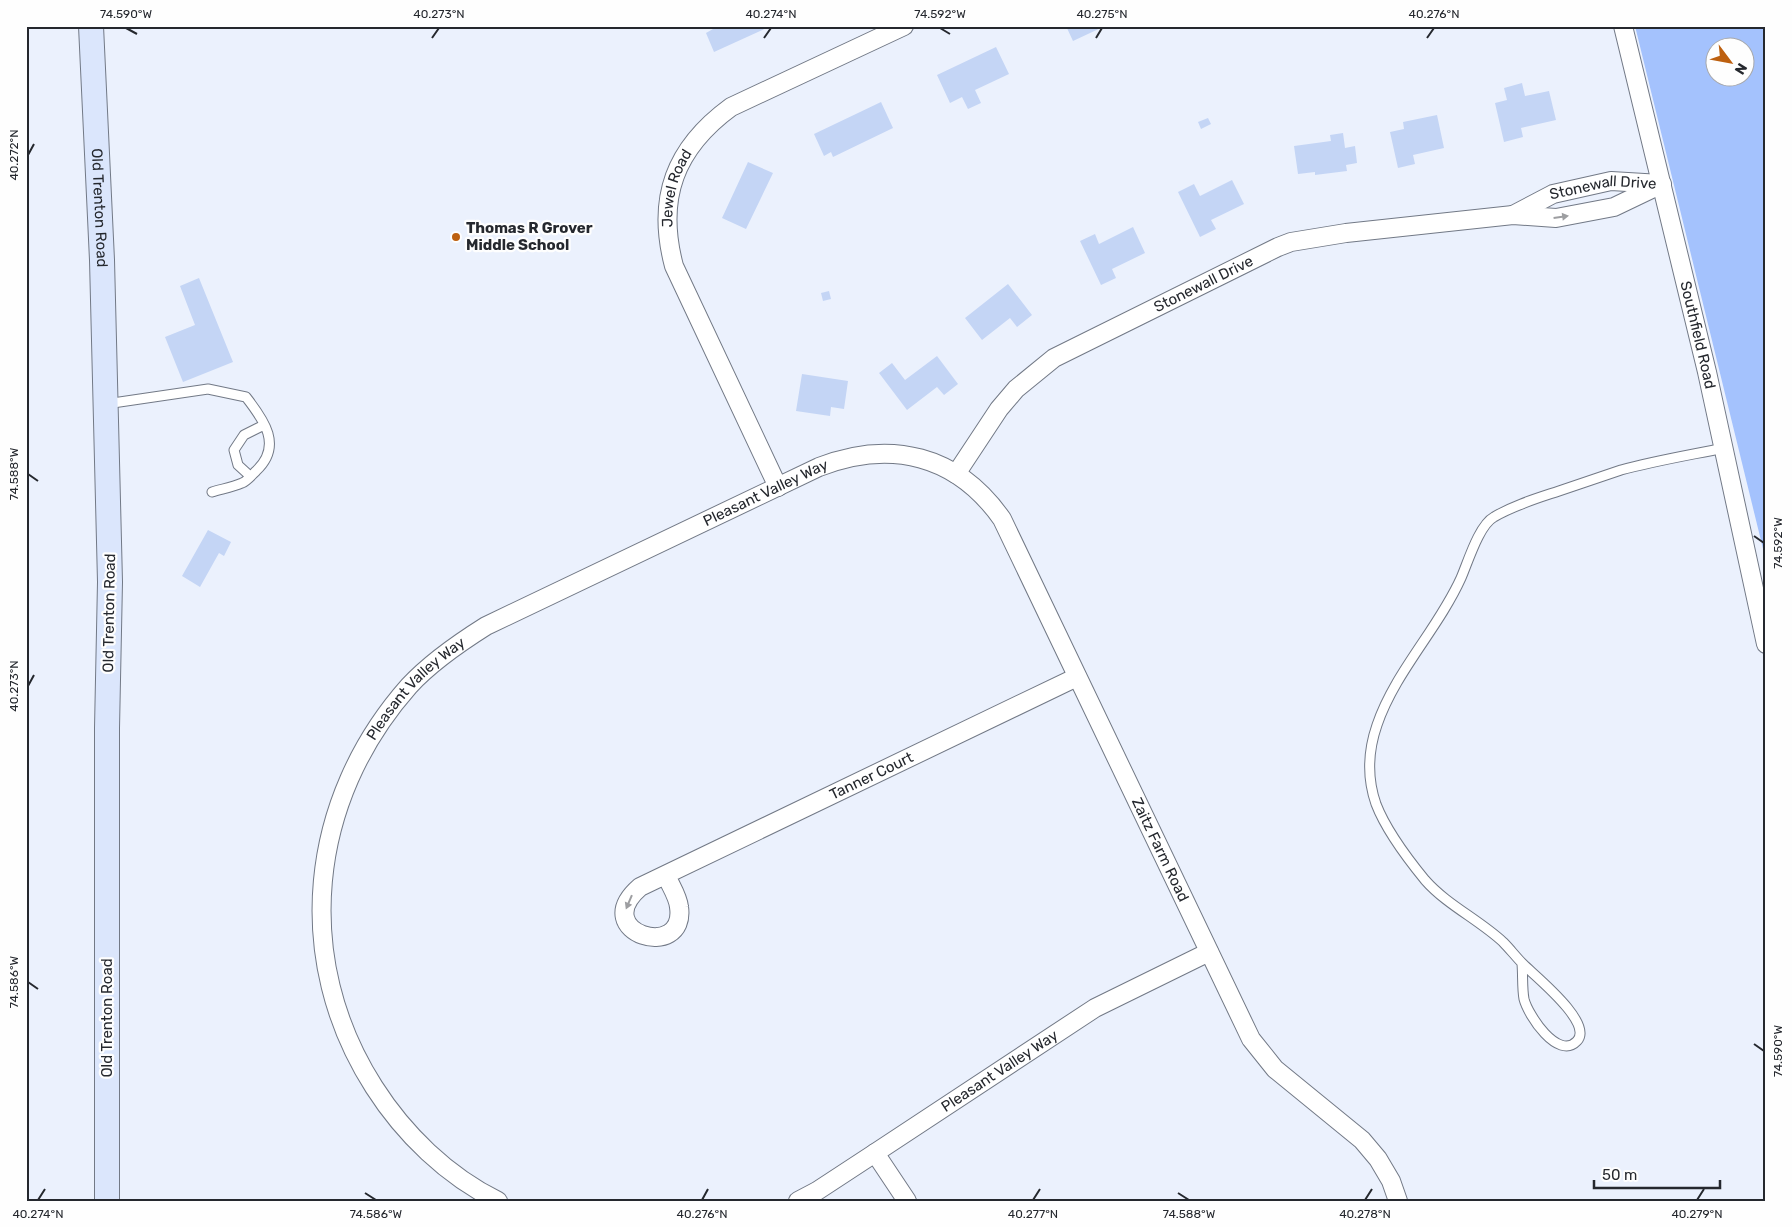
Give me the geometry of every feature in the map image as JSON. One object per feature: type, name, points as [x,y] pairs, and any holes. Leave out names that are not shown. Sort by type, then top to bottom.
[{"type":"main road","name":"Old Trenton Road","points":[[91,26],[106,404],[110,582],[107,728],[107,1201]]},
{"type":"street","name":"Jewel Road","points":[[778,487],[674,266],[668,244],[666,218],[669,195],[676,173],[686,152],[713,120],[732,107],[904,26]]},
{"type":"street","name":"Southfield Road","points":[[1623,26],[1724,448],[1766,644]]},
{"type":"street","name":"Stonewall Drive","points":[[1513,215],[1553,194],[1611,181],[1662,184]]},
{"type":"street","name":"Stonewall Drive","points":[[956,474],[999,409],[1016,389],[1054,358],[1278,246],[1346,233],[1513,215],[1556,218],[1614,207],[1662,184]]},
{"type":"street","name":"Pleasant Valley Way","points":[[492,1200],[435,1158],[405,1128],[384,1103],[363,1070],[339,1016],[326,967],[322,932],[321,895],[332,826],[348,779],[366,744],[385,716],[410,685],[457,644],[486,626],[819,467],[862,454],[886,453],[911,456],[935,463],[956,474]]},
{"type":"street","name":"Zaitz Farm Road","points":[[956,474],[976,488],[1002,519],[1251,1039],[1275,1069],[1362,1140],[1378,1159],[1391,1181],[1398,1201]]},
{"type":"street","name":"Tanner Court","points":[[666,875],[1077,676]]},
{"type":"street","name":"Pleasant Valley Way","points":[[798,1201],[876,1153],[1095,1008],[1208,952]]},
{"type":"street","points":[[876,1153],[907,1201]]},
{"type":"lane","points":[[106,404],[208,389],[246,397],[260,415],[271,451],[261,466],[244,482],[212,492]]},
{"type":"lane","points":[[250,476],[238,464],[234,450],[244,435],[264,425]]},
{"type":"lane","points":[[1522,964],[1524,998],[1529,1012],[1551,1040],[1559,1046],[1568,1047],[1576,1043],[1580,1037],[1580,1027],[1571,1012],[1498,938],[1446,901],[1425,880],[1396,838],[1376,804],[1369,773],[1370,751],[1377,724],[1395,689],[1446,608],[1474,547],[1492,518],[1531,500],[1623,470],[1724,448]]},
{"type":"shaded area","points":[[1635,26],[1766,26],[1766,561]]},
{"type":"building","points":[[712,26],[771,26],[714,52],[706,33],[713,29]]},
{"type":"building","points":[[1066,26],[1105,26],[1073,41]]},
{"type":"building","points":[[996,47],[1009,74],[975,90],[981,103],[968,109],[962,97],[950,103],[937,75]]},
{"type":"building","points":[[1522,83],[1525,96],[1549,91],[1556,120],[1521,128],[1523,137],[1504,142],[1495,103],[1507,100],[1504,88]]},
{"type":"building","points":[[881,102],[893,128],[833,157],[831,152],[824,156],[814,134]]},
{"type":"building","points":[[1437,115],[1444,148],[1413,155],[1415,164],[1398,168],[1390,132],[1404,129],[1403,122]]},
{"type":"building","points":[[1208,118],[1211,124],[1201,129],[1198,122]]},
{"type":"building","points":[[1343,133],[1345,148],[1355,146],[1357,163],[1346,165],[1347,171],[1315,175],[1315,172],[1298,174],[1294,146],[1331,141],[1330,135]]},
{"type":"building","points":[[748,162],[773,173],[746,229],[722,218]]},
{"type":"building","points":[[1232,180],[1244,204],[1211,220],[1216,229],[1200,237],[1178,192],[1194,184],[1200,196]]},
{"type":"building","points":[[1133,227],[1145,253],[1112,269],[1116,278],[1101,285],[1080,241],[1095,234],[1099,244]]},
{"type":"building","points":[[199,278],[233,362],[183,382],[165,337],[195,325],[180,286]]},
{"type":"building","points":[[1008,284],[1032,315],[1017,327],[1010,318],[982,340],[965,318]]},
{"type":"building","points":[[829,291],[831,299],[823,301],[821,293]]},
{"type":"building","points":[[937,356],[958,384],[944,395],[937,387],[907,410],[879,373],[892,363],[905,380]]},
{"type":"building","points":[[802,374],[848,381],[844,409],[831,407],[830,416],[796,411]]},
{"type":"building","points":[[208,530],[231,542],[224,556],[219,553],[200,587],[182,576]]},
{"type":"place","name":"Thomas R Grover Middle School","points":[[456,237]]}]
